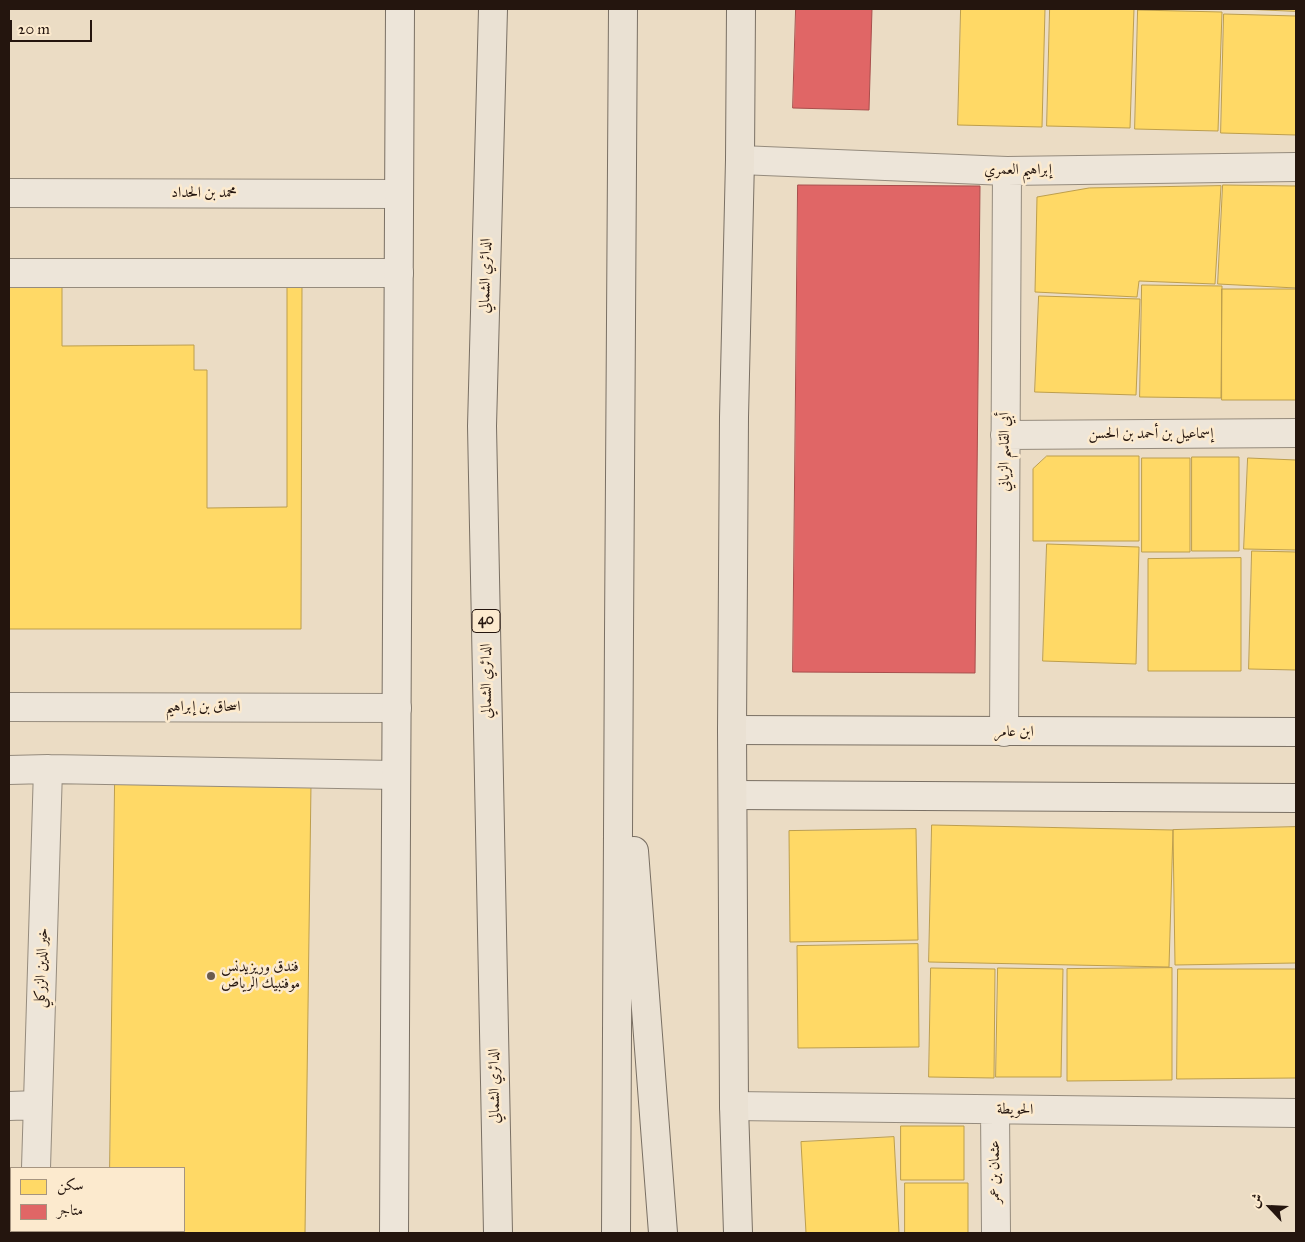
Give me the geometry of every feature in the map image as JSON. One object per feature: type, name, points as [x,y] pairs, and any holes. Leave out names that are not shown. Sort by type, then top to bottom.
[{"type":"main road","name":"الدائري الشمالي","points":[[493,9],[482,426],[498,1233]]},
{"type":"main road","points":[[616,1233],[623,9]]},
{"type":"main road","points":[[738,1233],[734,1106],[732,730],[734,417],[740,160],[741,9]]},
{"type":"main road","points":[[619,632],[663,1233]]},
{"type":"street","points":[[394,1233],[400,9]]},
{"type":"street","name":"إبراهيم العمري","points":[[740,160],[1007,171],[1296,167]]},
{"type":"street","name":"أبي القاسم الزياني","points":[[1004,732],[1007,171]]},
{"type":"street","name":"محمد بن الحداد","points":[[9,193],[399,194]]},
{"type":"street","points":[[9,273],[398,273]]},
{"type":"street","name":"إسماعيل بن أحمد بن الحسن","points":[[1005,435],[1296,433]]},
{"type":"street","name":"اسحاق بن إبراهيم","points":[[9,707],[397,708]]},
{"type":"street","name":"ابن عامر","points":[[732,730],[1296,732]]},
{"type":"street","points":[[9,770],[48,769],[396,775]]},
{"type":"street","name":"خير الدين الزركلي","points":[[36,1167],[48,769]]},
{"type":"street","points":[[733,795],[1296,798]]},
{"type":"street","points":[[9,1106],[38,1105]]},
{"type":"street","name":"الحويطة","points":[[734,1106],[1296,1113]]},
{"type":"street","name":"عثمان بن عمر","points":[[995,1110],[996,1233]]},
{"type":"building: سكن","points":[[961,9],[1045,9],[1042,127],[958,125]]},
{"type":"building: سكن","points":[[1050,9],[1134,9],[1130,128],[1047,126]]},
{"type":"building: سكن","points":[[1241,9],[1296,9],[1296,11]]},
{"type":"building: سكن","points":[[1138,10],[1222,12],[1218,131],[1135,129]]},
{"type":"building: سكن","points":[[1224,14],[1296,16],[1296,135],[1221,133]]},
{"type":"building: سكن","points":[[1223,185],[1296,186],[1296,288],[1218,284]]},
{"type":"building: سكن","points":[[1221,186],[1215,284],[1139,281],[1137,297],[1035,292],[1037,197],[1089,188]]},
{"type":"building: سكن","points":[[287,284],[287,507],[207,508],[207,370],[194,370],[194,345],[62,346],[62,285]]},
{"type":"building: سكن","points":[[302,285],[301,629],[9,629],[9,286]]},
{"type":"building: سكن","points":[[1142,285],[1222,286],[1221,398],[1140,397]]},
{"type":"building: سكن","points":[[1222,289],[1296,289],[1296,400],[1222,400]]},
{"type":"building: سكن","points":[[1039,296],[1140,299],[1136,395],[1035,392]]},
{"type":"building: سكن","points":[[1047,456],[1139,456],[1139,541],[1033,541],[1033,469]]},
{"type":"building: سكن","points":[[1192,457],[1239,457],[1239,551],[1192,551]]},
{"type":"building: سكن","points":[[1142,458],[1190,458],[1190,552],[1142,552]]},
{"type":"building: سكن","points":[[1248,458],[1296,460],[1296,550],[1244,549]]},
{"type":"building: سكن","points":[[1047,544],[1139,547],[1136,664],[1043,661]]},
{"type":"building: سكن","points":[[1252,551],[1296,552],[1296,670],[1249,669]]},
{"type":"building: سكن","points":[[1241,558],[1241,671],[1148,671],[1148,559]]},
{"type":"building: سكن","name":"فندق وريزيدنس موفنبيك الرياض","points":[[115,782],[311,784],[305,1233],[109,1233],[185,1232],[185,1167],[110,1167]]},
{"type":"building: سكن","points":[[932,825],[1173,830],[1169,967],[929,962]]},
{"type":"building: سكن","points":[[1296,827],[1296,963],[1175,965],[1173,830]]},
{"type":"building: سكن","points":[[916,829],[918,940],[790,942],[789,831]]},
{"type":"building: سكن","points":[[918,944],[919,1047],[798,1048],[797,946]]},
{"type":"building: سكن","points":[[931,968],[995,969],[994,1078],[929,1077]]},
{"type":"building: سكن","points":[[998,968],[1063,969],[1061,1077],[996,1077]]},
{"type":"building: سكن","points":[[1172,968],[1172,1080],[1067,1081],[1067,969]]},
{"type":"building: سكن","points":[[1178,969],[1296,969],[1296,1078],[1177,1079]]},
{"type":"building: سكن","points":[[901,1126],[964,1126],[964,1180],[901,1180]]},
{"type":"building: سكن","points":[[894,1137],[899,1233],[806,1233],[801,1142]]},
{"type":"building: سكن","points":[[905,1183],[968,1183],[968,1233],[905,1233]]},
{"type":"building: متاجر","points":[[796,9],[872,9],[869,110],[793,108]]},
{"type":"building: متاجر","points":[[798,185],[980,186],[975,673],[793,672]]},
{"type":"place","name":"فندق وريزيدنس موفنبيك الرياض","points":[[211,976]]}]
